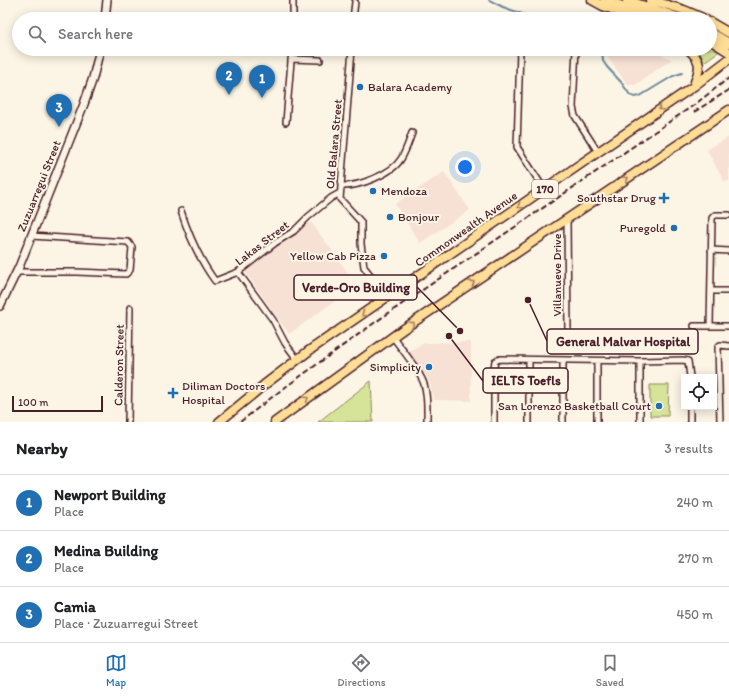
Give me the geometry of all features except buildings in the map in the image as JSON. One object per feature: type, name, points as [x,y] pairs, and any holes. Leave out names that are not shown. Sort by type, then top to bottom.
[{"type":"main road","points":[[592,0],[603,6],[638,11]]},
{"type":"main road","points":[[605,0],[638,11]]},
{"type":"main road","points":[[627,0],[638,11]]},
{"type":"main road","points":[[651,0],[689,12]]},
{"type":"main road","points":[[717,26],[729,33]]},
{"type":"main road","points":[[717,36],[729,43]]},
{"type":"main road","points":[[717,44],[729,52]]},
{"type":"main road","points":[[694,86],[699,70],[699,65],[695,56]]},
{"type":"main road","name":"Commonwealth Avenue","points":[[219,422],[298,360],[694,86],[728,60]]},
{"type":"main road","points":[[275,422],[393,337],[729,110]]},
{"type":"street","points":[[106,12],[107,0]]},
{"type":"street","points":[[293,0],[293,12]]},
{"type":"street","points":[[354,12],[355,2]]},
{"type":"street","name":"Zuzuarregui Street","points":[[0,306],[17,272],[94,78],[99,56]]},
{"type":"street","points":[[286,122],[291,56]]},
{"type":"street","name":"Old Balara Street","points":[[351,56],[340,200],[361,222],[361,244],[364,267],[388,297]]},
{"type":"street","points":[[520,56],[517,147],[544,189]]},
{"type":"street","points":[[576,56],[573,107],[575,116],[598,152]]},
{"type":"street","points":[[291,59],[320,60]]},
{"type":"street","points":[[341,186],[357,185],[393,169],[401,159],[412,133]]},
{"type":"street","name":"Lakas Street","points":[[298,360],[285,343],[273,320],[238,272],[294,231],[331,198],[340,193]]},
{"type":"street","points":[[181,210],[194,247],[204,266],[215,281],[238,272]]},
{"type":"street","points":[[710,326],[713,216],[729,215]]},
{"type":"street","name":"Villanueve Drive","points":[[567,218],[568,332]]},
{"type":"street","points":[[17,272],[126,274],[130,270],[132,246],[128,242],[31,236]]},
{"type":"street","points":[[711,250],[729,251]]},
{"type":"street","points":[[711,290],[729,291]]},
{"type":"street","name":"Calderon Street","points":[[128,422],[130,308]]},
{"type":"street","points":[[694,326],[729,326]]},
{"type":"street","points":[[393,337],[420,376],[424,385],[427,422]]},
{"type":"street","points":[[720,422],[718,346],[729,346]]},
{"type":"street","points":[[494,422],[494,367],[495,361],[500,359],[529,361],[683,360],[688,362],[690,374]]},
{"type":"street","points":[[529,361],[529,422]]},
{"type":"street","points":[[563,361],[563,422]]},
{"type":"street","points":[[597,361],[597,422]]},
{"type":"street","points":[[640,361],[640,422]]},
{"type":"street","points":[[690,410],[690,422]]},
{"type":"shaded area","points":[[607,56],[664,56],[672,59],[635,85],[628,85]]},
{"type":"shaded area","points":[[729,137],[729,181],[724,181],[707,150]]},
{"type":"shaded area","points":[[444,172],[470,210],[420,243],[395,204]]},
{"type":"shaded area","points":[[311,222],[357,285],[289,334],[244,270]]},
{"type":"shaded area","points":[[471,342],[471,401],[434,400],[426,375],[409,351],[424,343]]},
{"type":"green space","points":[[717,30],[729,37],[729,44],[717,53]]},
{"type":"green space","points":[[702,56],[712,56],[704,62]]},
{"type":"green space","points":[[371,381],[373,422],[318,422]]},
{"type":"green space","name":"San Lorenzo Basketball Court","points":[[650,385],[669,385],[668,416],[650,416]]},
{"type":"waterway","points":[[489,0],[517,12]]},
{"type":"waterway","points":[[603,56],[603,61],[607,67],[621,82],[630,95],[635,97],[640,96],[673,76],[682,73]]},
{"type":"railway","points":[[240,422],[280,391],[377,321],[694,105],[729,78]]},
{"type":"railway","points":[[694,112],[729,90]]},
{"type":"place","name":"Balara Academy","points":[[360,87]]},
{"type":"place","name":"Medina Building","points":[[229,95]]},
{"type":"place","name":"Newport Building","points":[[262,98]]},
{"type":"place","name":"Camia","points":[[59,127]]},
{"type":"place","name":"Mendoza","points":[[373,191]]},
{"type":"place","name":"Southstar Drug","points":[[664,198]]},
{"type":"place","name":"Bonjour","points":[[390,217]]},
{"type":"place","name":"Puregold","points":[[674,228]]},
{"type":"place","name":"Yellow Cab Pizza","points":[[384,256]]},
{"type":"place","name":"General Malvar Hospital","points":[[528,300]]},
{"type":"place","name":"Verde-Oro Building","points":[[460,331]]},
{"type":"place","name":"IELTS Toefls","points":[[449,336]]},
{"type":"place","name":"Simplicity","points":[[429,367]]},
{"type":"place","name":"Diliman Doctors Hospital","points":[[173,393]]},
{"type":"place","name":"San Lorenzo Basketball Court","points":[[659,406]]}]
